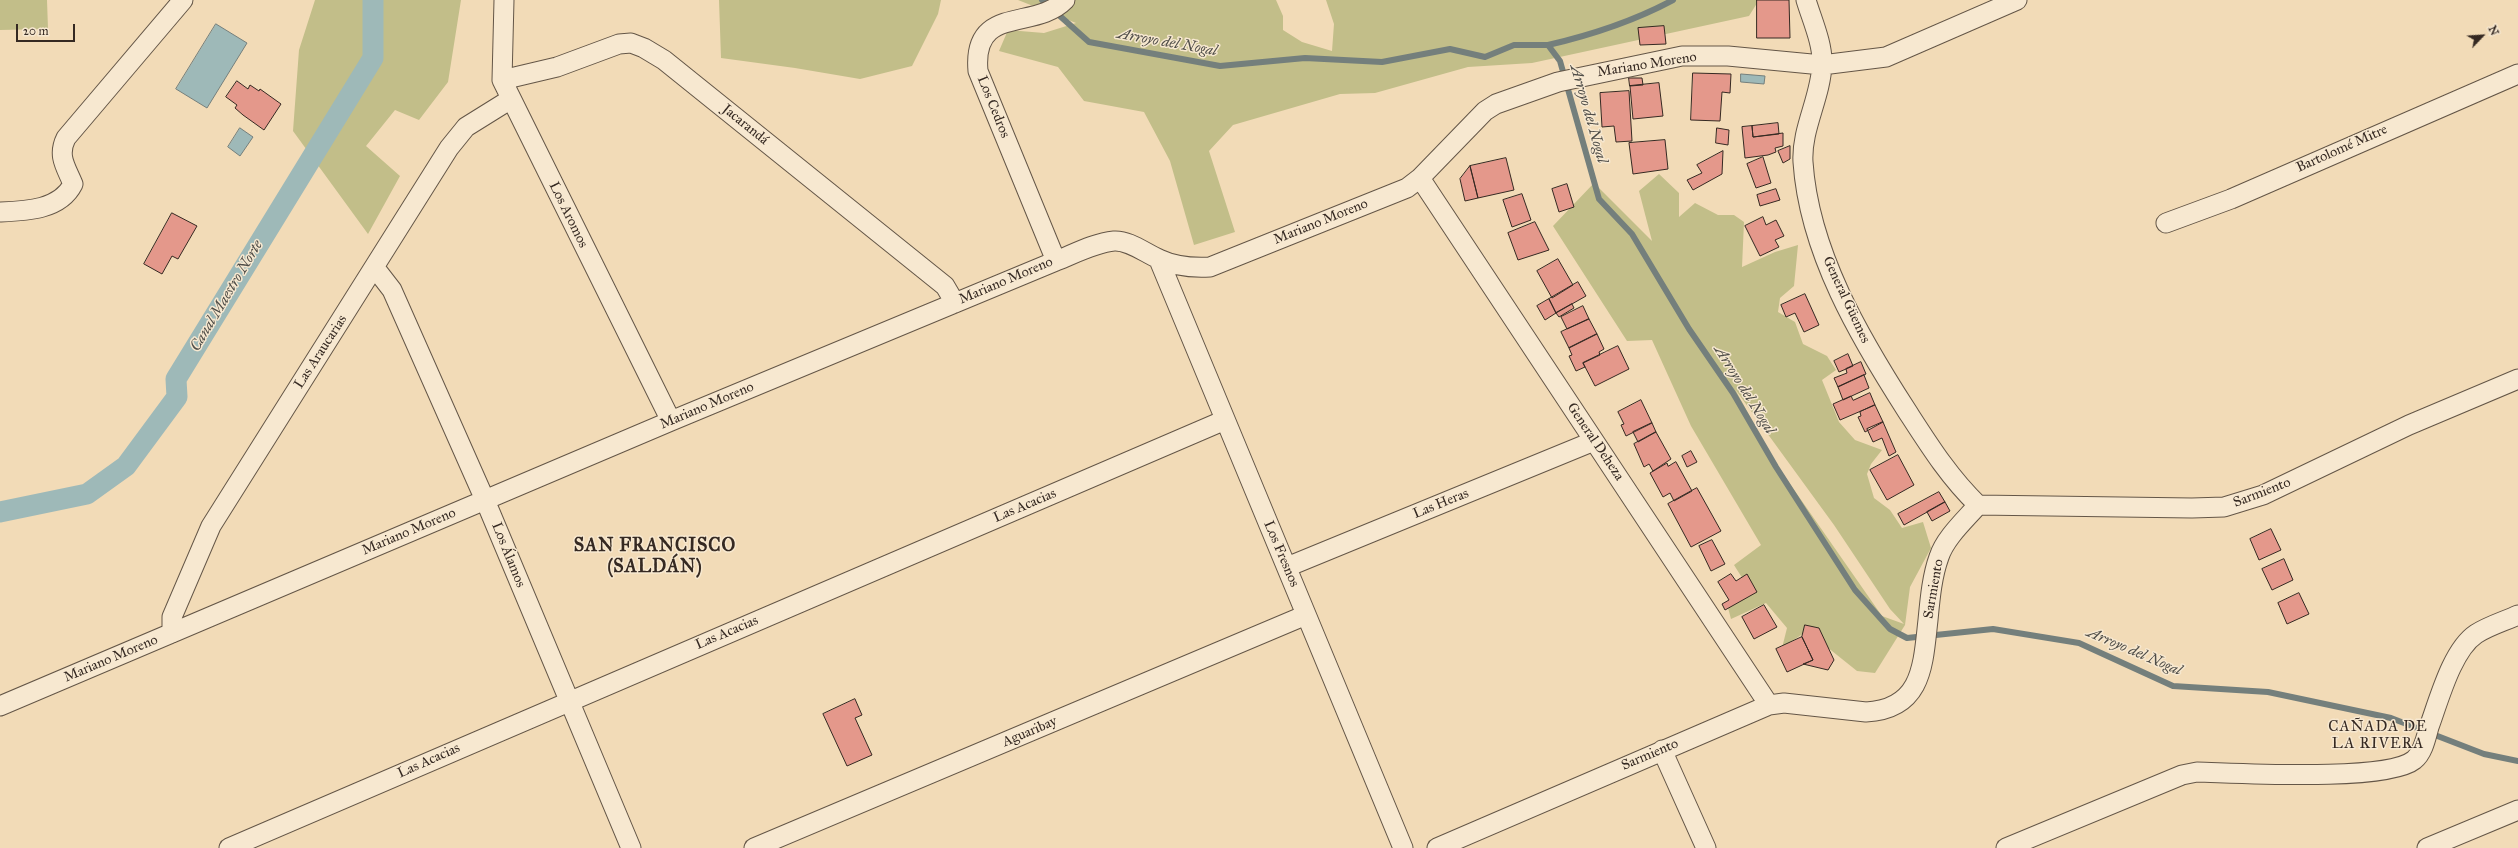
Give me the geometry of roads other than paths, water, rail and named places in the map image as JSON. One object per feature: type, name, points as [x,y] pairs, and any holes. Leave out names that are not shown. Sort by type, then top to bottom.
[{"type":"street","points":[[0,212],[46,206],[69,192],[74,184],[61,157],[61,148],[66,138],[183,0]]},
{"type":"street","name":"Los Aromos","points":[[504,0],[502,80],[670,421]]},
{"type":"street","points":[[1806,0],[1818,42],[1822,65]]},
{"type":"street","name":"Mariano Moreno","points":[[0,706],[670,421],[1056,260],[1115,241],[1127,243],[1159,260],[1180,266],[1210,267],[1407,188],[1420,178],[1485,111],[1496,104],[1567,80],[1682,56],[1728,56],[1822,65],[1886,57],[2017,0]]},
{"type":"street","name":"Los Cedros","points":[[1056,6],[1002,23],[990,31],[979,46],[976,58],[978,71],[1056,260]]},
{"type":"street","name":"Jacarandá","points":[[502,80],[557,67],[619,44],[631,43],[644,48],[664,60],[945,286],[955,303]]},
{"type":"street","name":"General Güemes","points":[[1822,65],[1803,161],[1809,204],[1823,251],[1840,293],[1878,366],[1944,468],[1978,505]]},
{"type":"street","name":"Bartolomé Mitre","points":[[2166,222],[2231,199],[2518,74]]},
{"type":"street","name":"Las Araucarias","points":[[172,633],[172,617],[211,526],[375,268],[449,148],[466,127],[511,99]]},
{"type":"street","name":"General Deheza","points":[[1420,178],[1769,705]]},
{"type":"street","name":"Los Fresnos","points":[[1159,260],[1403,848]]},
{"type":"street","name":"Los Álamos","points":[[375,268],[392,290],[486,500],[568,701],[631,848]]},
{"type":"street","name":"Sarmiento","points":[[1437,848],[1769,705],[1784,703],[1866,712],[1880,711],[1894,706],[1905,699],[1914,688],[1921,673],[1927,646],[1928,620],[1940,554],[1978,505],[2192,508],[2224,507],[2244,503],[2286,485],[2409,425],[2518,379]]},
{"type":"street","name":"Las Acacias","points":[[230,848],[568,701],[1225,420]]},
{"type":"street","name":"Las Heras","points":[[1287,567],[1594,441]]},
{"type":"street","name":"Aguaribay","points":[[754,848],[1306,615]]},
{"type":"street","points":[[2006,848],[2182,775],[2197,772],[2344,774],[2395,769],[2415,760],[2424,745],[2435,710],[2459,650],[2477,633],[2518,616]]},
{"type":"street","points":[[1662,750],[1706,848]]},
{"type":"street","points":[[2438,846],[2518,810]]},
{"type":"water","points":[[216,24],[247,43],[207,108],[176,89]]},
{"type":"water","points":[[1741,74],[1765,76],[1764,84],[1741,82]]},
{"type":"water","points":[[240,128],[253,137],[240,156],[228,147]]},
{"type":"waterway","name":"Canal Maestro Norte","points":[[0,512],[87,494],[126,466],[177,397],[176,379],[373,58],[373,0]]},
{"type":"waterway","name":"Arroyo del Nogal","points":[[1042,0],[1089,42],[1220,66],[1305,58],[1382,62],[1450,49],[1485,57],[1514,45],[1548,45],[1560,61],[1599,199],[1632,234],[1689,329],[1733,393],[1776,467],[1855,590],[1890,629],[1907,638],[1993,629],[2079,643],[2173,686],[2268,692],[2391,718],[2484,754],[2518,761]]},
{"type":"waterway","points":[[1548,45],[1612,27],[1658,8],[1673,0]]},
{"type":"district","name":"SAN FRANCISCO (SALDÁN)","points":[[655,557]]},
{"type":"district","name":"CAÑADA DE LA RIVERA","points":[[2378,736]]}]
